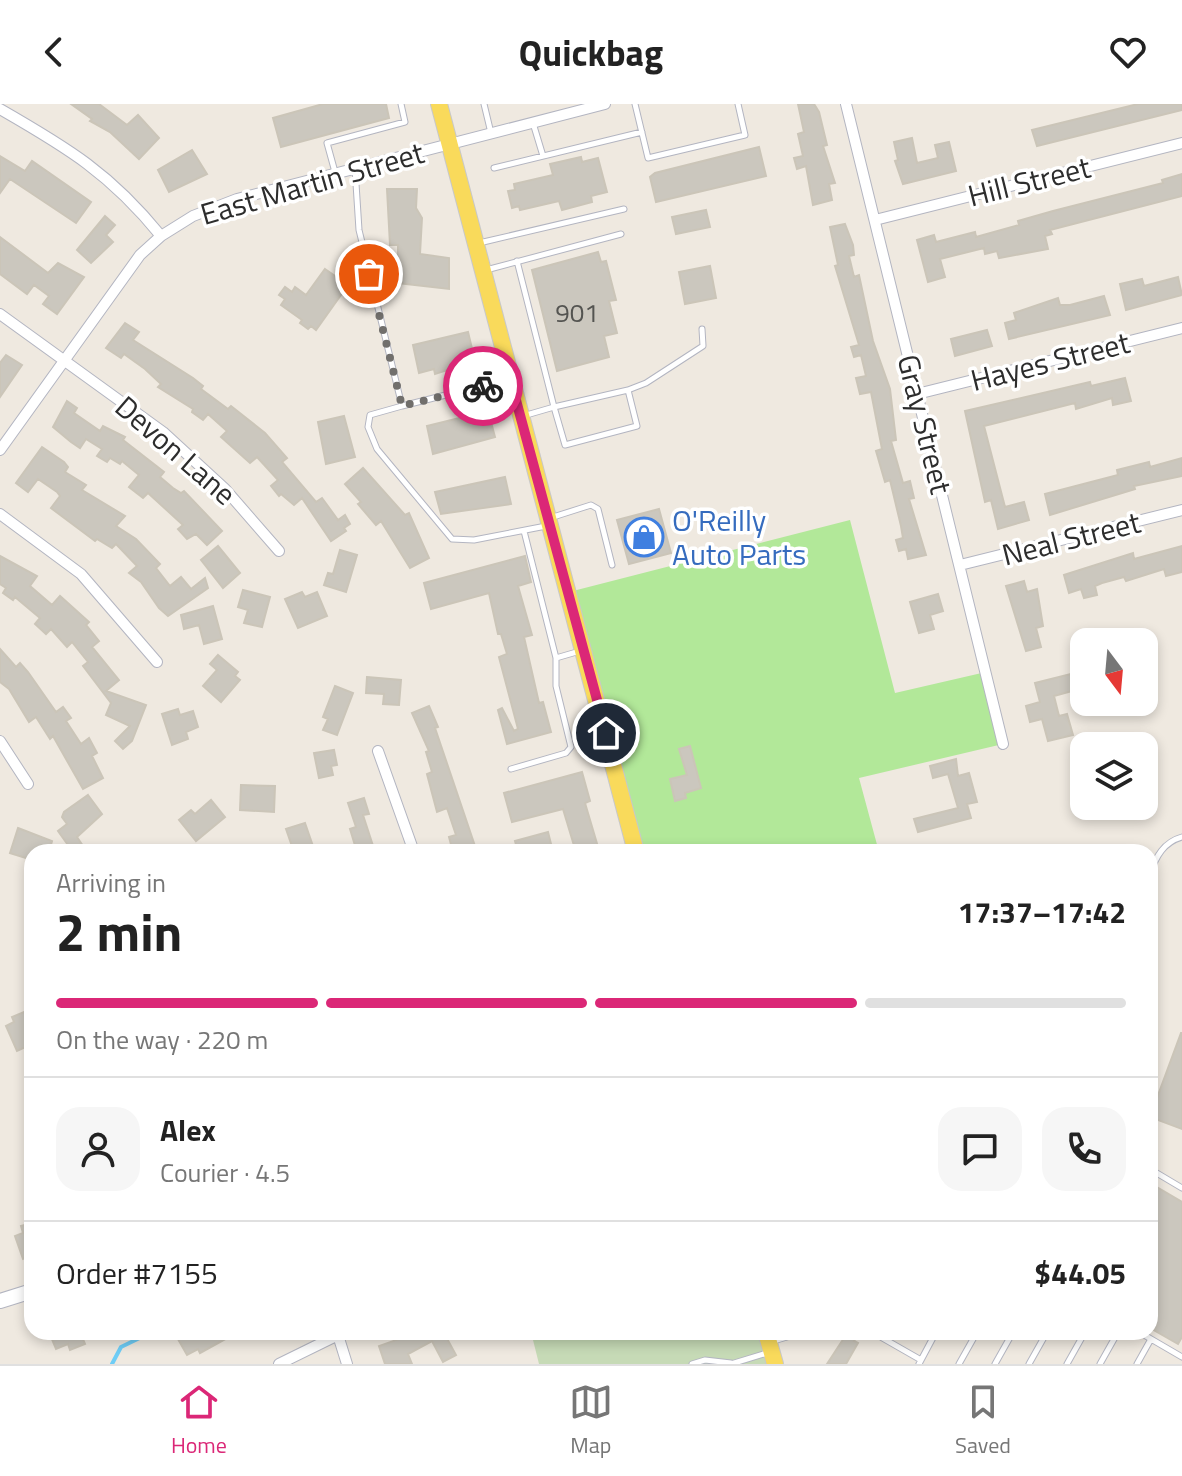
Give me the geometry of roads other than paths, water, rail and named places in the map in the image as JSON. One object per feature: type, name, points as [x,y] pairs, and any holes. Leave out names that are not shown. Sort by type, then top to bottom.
[{"type":"main road","points":[[439,104],[634,844]]},
{"type":"street","name":"Gray Street","points":[[846,104],[1003,744]]},
{"type":"street","name":"East Martin Street","points":[[0,450],[121,277],[161,236],[219,205],[599,105]]},
{"type":"street","points":[[0,109],[85,160],[113,183],[161,236]]},
{"type":"street","name":"Hill Street","points":[[875,220],[1182,143]]},
{"type":"street","name":"Devon Lane","points":[[0,314],[196,459],[279,551]]},
{"type":"street","name":"Hayes Street","points":[[917,394],[1182,328]]},
{"type":"street","name":"Neal Street","points":[[960,565],[1182,510]]},
{"type":"street","points":[[0,514],[81,574],[157,662]]},
{"type":"street","points":[[0,741],[28,784]]},
{"type":"street","points":[[378,751],[411,844]]},
{"type":"street","points":[[0,1301],[24,1294]]},
{"type":"street","points":[[279,1364],[326,1340]]},
{"type":"street","points":[[340,1340],[347,1364]]},
{"type":"lane","points":[[336,173],[327,143],[405,122],[401,104]]},
{"type":"lane","points":[[484,104],[491,133]]},
{"type":"lane","points":[[635,104],[648,158],[745,135],[738,104]]},
{"type":"lane","points":[[533,122],[543,156]]},
{"type":"lane","points":[[494,168],[642,132]]},
{"type":"lane","points":[[355,168],[359,230],[402,406]]},
{"type":"lane","points":[[474,244],[624,209]]},
{"type":"lane","points":[[481,271],[621,234]]},
{"type":"lane","points":[[517,261],[565,445],[637,426],[628,390]]},
{"type":"lane","points":[[521,417],[646,383],[703,346],[702,329]]},
{"type":"lane","points":[[510,378],[370,415],[371,440],[452,539],[474,540],[524,531],[591,505],[598,509],[612,565]]},
{"type":"lane","points":[[511,769],[570,751],[571,743],[556,686],[556,658],[524,531]]},
{"type":"lane","points":[[556,658],[585,650]]},
{"type":"lane","points":[[1158,852],[1171,840],[1182,837]]},
{"type":"lane","points":[[1158,1174],[1182,1188]]},
{"type":"lane","points":[[885,1340],[920,1362],[932,1340]]},
{"type":"lane","points":[[959,1364],[972,1340]]},
{"type":"lane","points":[[995,1364],[1008,1340]]},
{"type":"lane","points":[[1029,1364],[1042,1340]]},
{"type":"lane","points":[[1067,1364],[1080,1340]]},
{"type":"lane","points":[[1100,1364],[1114,1340]]},
{"type":"lane","points":[[1137,1364],[1150,1340]]},
{"type":"lane","points":[[1153,1340],[1181,1356],[1175,1364]]},
{"type":"lane","points":[[692,1364],[705,1360],[731,1364],[770,1348]]},
{"type":"waterway","points":[[112,1364],[121,1347],[135,1340]]},
{"type":"place","name":"O'Reilly Auto Parts","points":[[644,537]]}]
